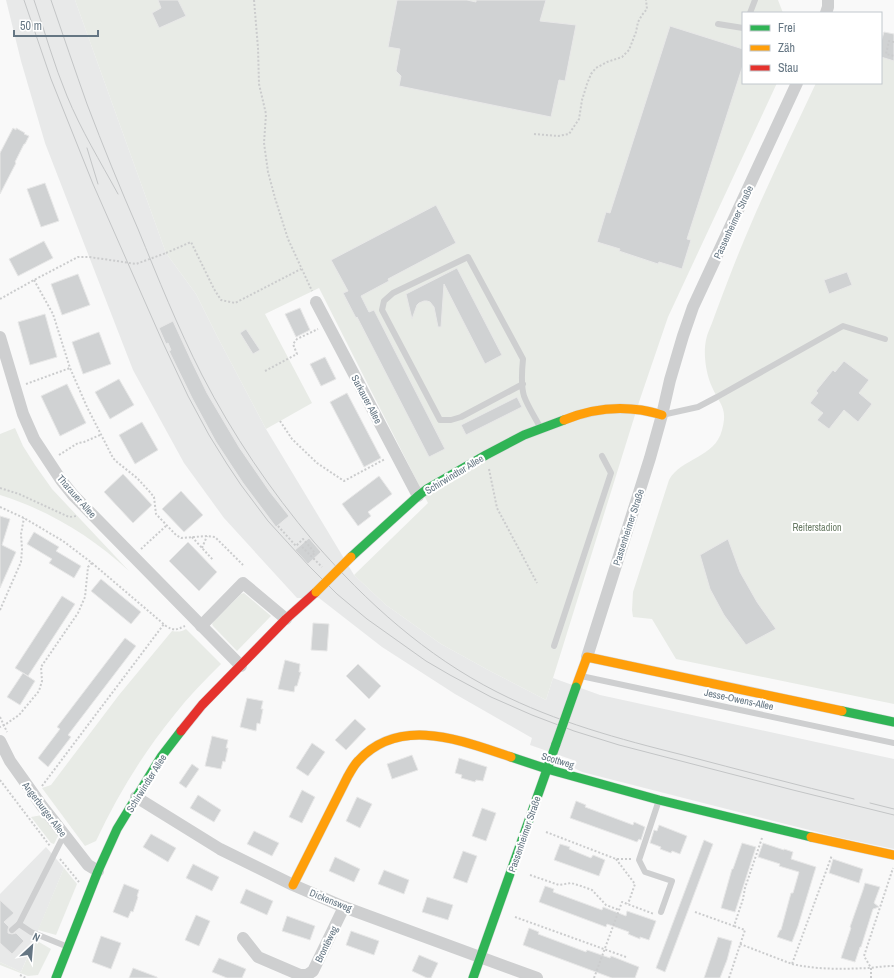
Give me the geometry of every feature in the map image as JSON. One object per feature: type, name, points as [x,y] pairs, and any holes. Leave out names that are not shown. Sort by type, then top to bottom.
[{"type":"street","points":[[826,12],[828,0]]},
{"type":"street","name":"Passenheimer Straße","points":[[473,978],[580,676],[641,488],[662,415],[678,350],[693,307],[797,84]]},
{"type":"street","name":"Sarkauer Allee","points":[[315,298],[327,324],[418,496]]},
{"type":"street","name":"Tharauer Allee","points":[[0,338],[23,414],[31,433],[61,480],[73,495],[241,666]]},
{"type":"street","name":"Schirwindter Allee","points":[[56,978],[98,871],[117,830],[161,757],[202,706],[286,620],[351,557],[427,489],[486,454],[524,435],[578,414],[598,410],[621,408],[642,410],[662,415]]},
{"type":"street","points":[[201,626],[243,583],[286,620]]},
{"type":"street","name":"Jesse-Owens-Allee","points":[[586,657],[894,722]]},
{"type":"street","name":"Scottweg","points":[[294,885],[348,776],[358,761],[377,745],[389,739],[402,736],[420,735],[440,736],[469,743],[547,769],[659,800],[784,831],[894,855]]},
{"type":"street","name":"Angerburger Allee","points":[[0,741],[10,761],[64,835],[88,864],[98,871]]},
{"type":"street","name":"Dickensweg","points":[[136,798],[220,848],[294,885],[344,907],[537,978]]},
{"type":"street","name":"Brontëweg","points":[[243,938],[258,957],[300,976],[307,975],[313,971],[344,907]]},
{"type":"lane","points":[[750,12],[755,0]]},
{"type":"lane","points":[[718,24],[742,28]]},
{"type":"lane","points":[[523,384],[460,417],[451,420],[440,420],[382,310],[384,301],[392,293],[468,257],[523,359],[521,372],[523,384],[524,395],[541,429]]},
{"type":"lane","points":[[662,415],[698,407],[843,326],[885,339]]},
{"type":"lane","points":[[554,646],[611,473],[602,456]]},
{"type":"lane","name":"Jesse-Owens-Allee","points":[[580,676],[894,743]]},
{"type":"lane","points":[[659,800],[639,860],[645,872],[672,881],[661,912]]},
{"type":"lane","points":[[12,930],[19,924],[64,835]]},
{"type":"lane","points":[[19,924],[31,932],[68,947]]},
{"type":"path","points":[[254,0],[259,84],[266,114],[264,143],[268,172],[288,239],[315,298]]},
{"type":"path","points":[[534,134],[558,136],[569,134],[579,119],[582,100],[591,74],[596,68],[622,56],[629,50],[638,22],[648,9],[646,0]]},
{"type":"path","points":[[894,42],[889,41],[886,54],[894,56]]},
{"type":"path","points":[[0,299],[78,257],[89,257],[136,264],[191,242],[221,300],[235,303],[302,269]]},
{"type":"path","points":[[34,280],[53,314],[70,368],[100,435],[113,458],[141,482],[154,497],[156,514],[176,535],[181,538],[207,536],[215,537],[243,565]]},
{"type":"path","points":[[265,371],[297,354],[293,344],[297,339],[327,324]]},
{"type":"path","points":[[24,385],[70,368]]},
{"type":"path","points":[[280,421],[292,439],[317,463],[344,481],[395,454]]},
{"type":"path","points":[[57,456],[71,446],[100,435]]},
{"type":"path","points":[[486,454],[497,508],[537,583]]},
{"type":"path","points":[[0,488],[19,494],[69,517],[79,515]]},
{"type":"path","points":[[0,507],[24,518],[63,541],[92,563],[164,624],[177,630],[187,626]]},
{"type":"path","points":[[0,610],[21,562],[21,534],[24,518]]},
{"type":"path","points":[[141,550],[167,525]]},
{"type":"path","points":[[278,526],[296,546],[303,540],[315,553],[311,556]]},
{"type":"path","points":[[202,548],[207,536]]},
{"type":"path","points":[[192,537],[213,560]]},
{"type":"path","points":[[302,547],[322,567]]},
{"type":"path","points":[[0,727],[19,715],[39,691],[42,680],[41,667],[78,613],[85,597],[88,567],[92,563]]},
{"type":"path","points":[[40,789],[164,624]]},
{"type":"path","points":[[0,780],[55,854],[80,884]]},
{"type":"path","points":[[546,832],[616,859],[639,860]]},
{"type":"path","points":[[734,926],[744,899],[744,888],[764,832]]},
{"type":"path","points":[[792,964],[834,850]]},
{"type":"path","points":[[616,859],[635,884],[628,904]]},
{"type":"path","points":[[871,978],[872,968],[864,956],[894,865]]},
{"type":"path","points":[[530,875],[559,885],[571,883],[592,890],[606,905],[620,910]]},
{"type":"path","points":[[594,978],[622,902],[658,916],[661,912]]},
{"type":"path","points":[[695,912],[745,930],[728,978]]},
{"type":"path","points":[[515,917],[626,957]]},
{"type":"path","points":[[740,944],[792,964],[806,967],[834,969],[894,966]]},
{"type":"path","points":[[20,976],[26,978]]},
{"type":"shaded area","points":[[6,0],[75,0],[166,253],[196,294],[266,429],[354,575],[386,605],[441,644],[546,700],[553,678],[600,695],[894,759],[894,849],[837,837],[582,772],[574,768],[576,761],[530,745],[532,738],[455,694],[382,647],[319,598],[297,598],[224,518],[184,463],[133,370],[45,143],[21,61]]},
{"type":"shaded area","points":[[46,847],[64,868],[21,972],[0,962],[0,894]]},
{"type":"green space","points":[[75,0],[778,0],[783,12],[742,12],[742,84],[777,84],[668,317],[639,402],[546,700],[441,644],[386,605],[354,575],[428,503],[319,288],[265,314],[312,403],[266,429],[196,294],[166,253]]},
{"type":"green space","name":"Reiterstadion","points":[[882,57],[894,61],[894,704],[676,659],[652,619],[633,617],[633,592],[669,480],[681,467],[712,447],[722,430],[724,423],[724,411],[708,376],[705,358],[706,340],[737,257],[816,84],[882,84]]},
{"type":"green space","points":[[15,428],[23,446],[52,489],[129,571],[115,558],[69,526],[36,509],[0,495],[0,434]]},
{"type":"green space","points":[[244,593],[271,616],[237,651],[212,624],[241,594]]},
{"type":"green space","points":[[186,629],[221,664],[191,694],[163,729],[131,775],[96,841],[85,846],[42,788],[51,785],[119,695],[172,631],[179,632]]},
{"type":"green space","points":[[42,815],[58,836],[54,844],[51,843],[31,817]]},
{"type":"green space","points":[[64,868],[77,884],[56,935],[38,930]]},
{"type":"green space","points":[[39,942],[51,949],[38,975],[28,976],[0,965],[0,962],[21,972],[33,944]]},
{"type":"building","points":[[158,0],[178,0],[186,16],[159,28],[152,13],[161,8]]},
{"type":"building","points":[[397,0],[467,0],[476,2],[476,0],[546,0],[540,21],[576,25],[565,81],[559,80],[551,117],[399,86],[401,76],[396,71],[400,49],[388,47]]},
{"type":"building","points":[[670,26],[742,49],[742,68],[687,239],[691,240],[682,269],[659,262],[658,264],[619,251],[620,249],[597,242],[606,212],[610,213]]},
{"type":"building","points":[[884,32],[894,34],[894,61],[882,57],[882,39]]},
{"type":"building","points":[[13,128],[16,130],[16,128],[29,136],[0,194],[0,153]]},
{"type":"building","points":[[45,183],[59,221],[41,227],[27,189]]},
{"type":"building","points":[[436,205],[456,243],[388,279],[389,281],[361,296],[369,312],[374,310],[445,449],[429,457],[357,317],[356,318],[343,293],[348,291],[331,260]]},
{"type":"building","points":[[44,241],[53,258],[18,276],[9,259]]},
{"type":"building","points":[[457,268],[502,355],[485,364],[444,284],[441,327],[438,327],[434,307],[427,301],[417,305],[412,319],[406,294]]},
{"type":"building","points":[[847,272],[852,285],[829,294],[824,280]]},
{"type":"building","points":[[78,274],[90,305],[62,315],[51,284]]},
{"type":"building","points":[[300,308],[310,330],[296,337],[285,314]]},
{"type":"building","points":[[45,314],[57,357],[30,365],[18,322]]},
{"type":"building","points":[[173,321],[207,393],[239,447],[270,492],[289,516],[276,527],[243,483],[216,442],[192,398],[169,351],[171,350],[168,343],[166,344],[159,328]]},
{"type":"building","points":[[246,329],[260,350],[253,354],[240,333]]},
{"type":"building","points":[[99,332],[111,364],[83,374],[72,342]]},
{"type":"building","points":[[325,357],[336,379],[321,386],[310,364]]},
{"type":"building","points":[[844,361],[869,380],[859,393],[872,404],[858,422],[844,410],[829,429],[817,420],[823,413],[810,403],[818,393],[816,391],[833,370],[835,372]]},
{"type":"building","points":[[119,379],[134,405],[110,419],[95,392]]},
{"type":"building","points":[[67,384],[86,423],[60,436],[41,396]]},
{"type":"building","points":[[347,393],[381,458],[364,467],[330,402]]},
{"type":"building","points":[[517,397],[522,407],[466,435],[461,425]]},
{"type":"building","points":[[142,422],[158,450],[135,464],[119,435]]},
{"type":"building","points":[[123,474],[152,505],[133,523],[104,492]]},
{"type":"building","points":[[379,476],[392,494],[368,512],[371,516],[358,526],[342,504]]},
{"type":"building","points":[[181,491],[203,515],[184,532],[162,509]]},
{"type":"building","points":[[0,516],[10,519],[2,545],[16,552],[0,588]]},
{"type":"building","points":[[34,532],[59,547],[56,551],[81,566],[74,578],[49,563],[52,559],[27,544]]},
{"type":"building","points":[[309,538],[321,552],[308,564],[295,550]]},
{"type":"building","points":[[728,539],[740,572],[757,602],[776,629],[746,645],[724,615],[710,589],[700,555]]},
{"type":"building","points":[[188,542],[217,572],[199,591],[169,561]]},
{"type":"building","points":[[101,579],[141,612],[131,624],[91,591]]},
{"type":"building","points":[[62,596],[75,604],[28,676],[15,668]]},
{"type":"building","points":[[313,623],[329,624],[327,651],[311,650]]},
{"type":"building","points":[[125,638],[136,646],[68,735],[71,737],[48,767],[38,758],[60,729],[57,727]]},
{"type":"building","points":[[285,660],[300,664],[299,672],[301,672],[294,692],[278,689]]},
{"type":"building","points":[[358,664],[381,686],[369,699],[346,676]]},
{"type":"building","points":[[23,673],[35,681],[20,705],[7,697]]},
{"type":"building","points":[[247,698],[263,701],[260,724],[257,723],[256,731],[240,727]]},
{"type":"building","points":[[355,719],[366,729],[346,750],[335,740]]},
{"type":"building","points":[[212,736],[228,740],[225,762],[223,761],[221,769],[205,766]]},
{"type":"building","points":[[312,743],[325,752],[308,776],[296,768]]},
{"type":"building","points":[[412,755],[418,770],[392,779],[387,764]]},
{"type":"building","points":[[459,758],[487,767],[483,781],[476,780],[475,782],[461,778],[462,775],[455,773]]},
{"type":"building","points":[[192,764],[199,769],[186,788],[179,783]]},
{"type":"building","points":[[302,790],[315,797],[302,823],[289,817]]},
{"type":"building","points":[[198,795],[221,810],[214,822],[190,808]]},
{"type":"building","points":[[357,797],[372,804],[360,828],[346,821]]},
{"type":"building","points":[[576,801],[586,805],[585,807],[633,825],[634,822],[645,827],[641,840],[639,839],[637,842],[570,818]]},
{"type":"building","points":[[482,808],[496,813],[486,841],[472,836]]},
{"type":"building","points":[[659,825],[687,836],[680,854],[672,851],[671,853],[660,849],[661,847],[650,843],[654,830],[657,831]]},
{"type":"building","points":[[254,831],[279,843],[272,856],[247,844]]},
{"type":"building","points":[[151,834],[176,848],[168,862],[143,847]]},
{"type":"building","points":[[704,840],[713,844],[665,972],[656,968]]},
{"type":"building","points":[[742,843],[756,847],[735,912],[721,908],[732,869]]},
{"type":"building","points":[[763,843],[793,852],[791,859],[816,867],[792,942],[777,937],[781,930],[791,893],[793,893],[799,872],[779,866],[780,864],[758,857]]},
{"type":"building","points":[[560,844],[570,847],[569,849],[591,858],[593,855],[605,860],[599,876],[554,860]]},
{"type":"building","points":[[463,851],[477,856],[467,883],[453,878]]},
{"type":"building","points":[[335,857],[360,869],[354,882],[329,871]]},
{"type":"building","points":[[833,859],[863,869],[859,883],[829,873]]},
{"type":"building","points":[[193,864],[219,877],[212,891],[186,878]]},
{"type":"building","points":[[384,870],[409,880],[404,894],[378,884]]},
{"type":"building","points":[[865,883],[880,887],[874,903],[879,907],[873,909],[855,962],[841,958]]},
{"type":"building","points":[[124,884],[139,890],[133,912],[131,911],[128,918],[113,912]]},
{"type":"building","points":[[545,886],[554,889],[553,892],[602,910],[603,907],[626,916],[627,911],[656,921],[649,940],[640,937],[640,939],[628,934],[629,932],[607,924],[606,927],[539,902]]},
{"type":"building","points":[[246,889],[273,901],[267,915],[240,903]]},
{"type":"building","points":[[427,897],[453,905],[448,920],[422,912]]},
{"type":"building","points":[[0,900],[14,913],[4,922],[9,927],[8,933],[16,933],[24,941],[12,954],[0,943]]},
{"type":"building","points":[[196,915],[210,921],[199,946],[185,940]]},
{"type":"building","points":[[287,916],[315,926],[310,940],[282,931]]},
{"type":"building","points":[[529,928],[539,932],[538,934],[586,952],[587,950],[610,958],[611,956],[639,967],[635,978],[612,978],[523,945]]},
{"type":"building","points":[[351,931],[379,941],[374,955],[346,945]]},
{"type":"building","points":[[101,936],[121,943],[111,969],[92,962]]},
{"type":"building","points":[[718,937],[732,941],[727,960],[720,978],[704,978]]},
{"type":"building","points":[[419,955],[438,963],[431,978],[427,978],[412,971]]},
{"type":"building","points":[[219,958],[246,969],[242,978],[227,978],[212,972]]},
{"type":"building","points":[[133,968],[157,977],[157,978],[129,978]]},
{"type":"tram line","points":[[24,0],[51,79],[93,184],[188,396],[227,464],[268,521],[337,594],[367,619],[426,661],[491,697],[532,715],[574,731],[619,745],[894,815]]},
{"type":"tram line","points":[[34,0],[62,84],[72,109],[118,194]]},
{"type":"tram line","points":[[51,0],[105,151],[168,303],[202,375],[226,419],[267,482],[314,542],[355,586],[398,626],[422,645],[471,678],[519,703],[565,721],[612,736],[854,799]]},
{"type":"tram line","points":[[87,148],[98,184]]},
{"type":"tram line","points":[[870,803],[894,809]]},
{"type":"traffic: fast","points":[[351,557],[427,489],[524,435],[564,420]]},
{"type":"traffic: fast","points":[[556,744],[576,687]]},
{"type":"traffic: fast","points":[[842,711],[894,722]]},
{"type":"traffic: fast","points":[[56,978],[98,871],[117,829],[161,757],[181,731]]},
{"type":"traffic: fast","points":[[473,978],[556,744]]},
{"type":"traffic: fast","points":[[511,757],[547,769],[659,800],[811,837]]},
{"type":"traffic: slow","points":[[564,420],[592,411],[621,408],[649,411],[662,415]]},
{"type":"traffic: slow","points":[[316,592],[351,557]]},
{"type":"traffic: slow","points":[[576,687],[587,657],[842,711]]},
{"type":"traffic: slow","points":[[293,885],[351,770],[358,761],[375,747],[393,739],[412,735],[432,736],[472,744],[511,757]]},
{"type":"traffic: slow","points":[[811,837],[894,855]]},
{"type":"traffic: jam","points":[[181,731],[202,705],[286,619],[316,592]]}]
